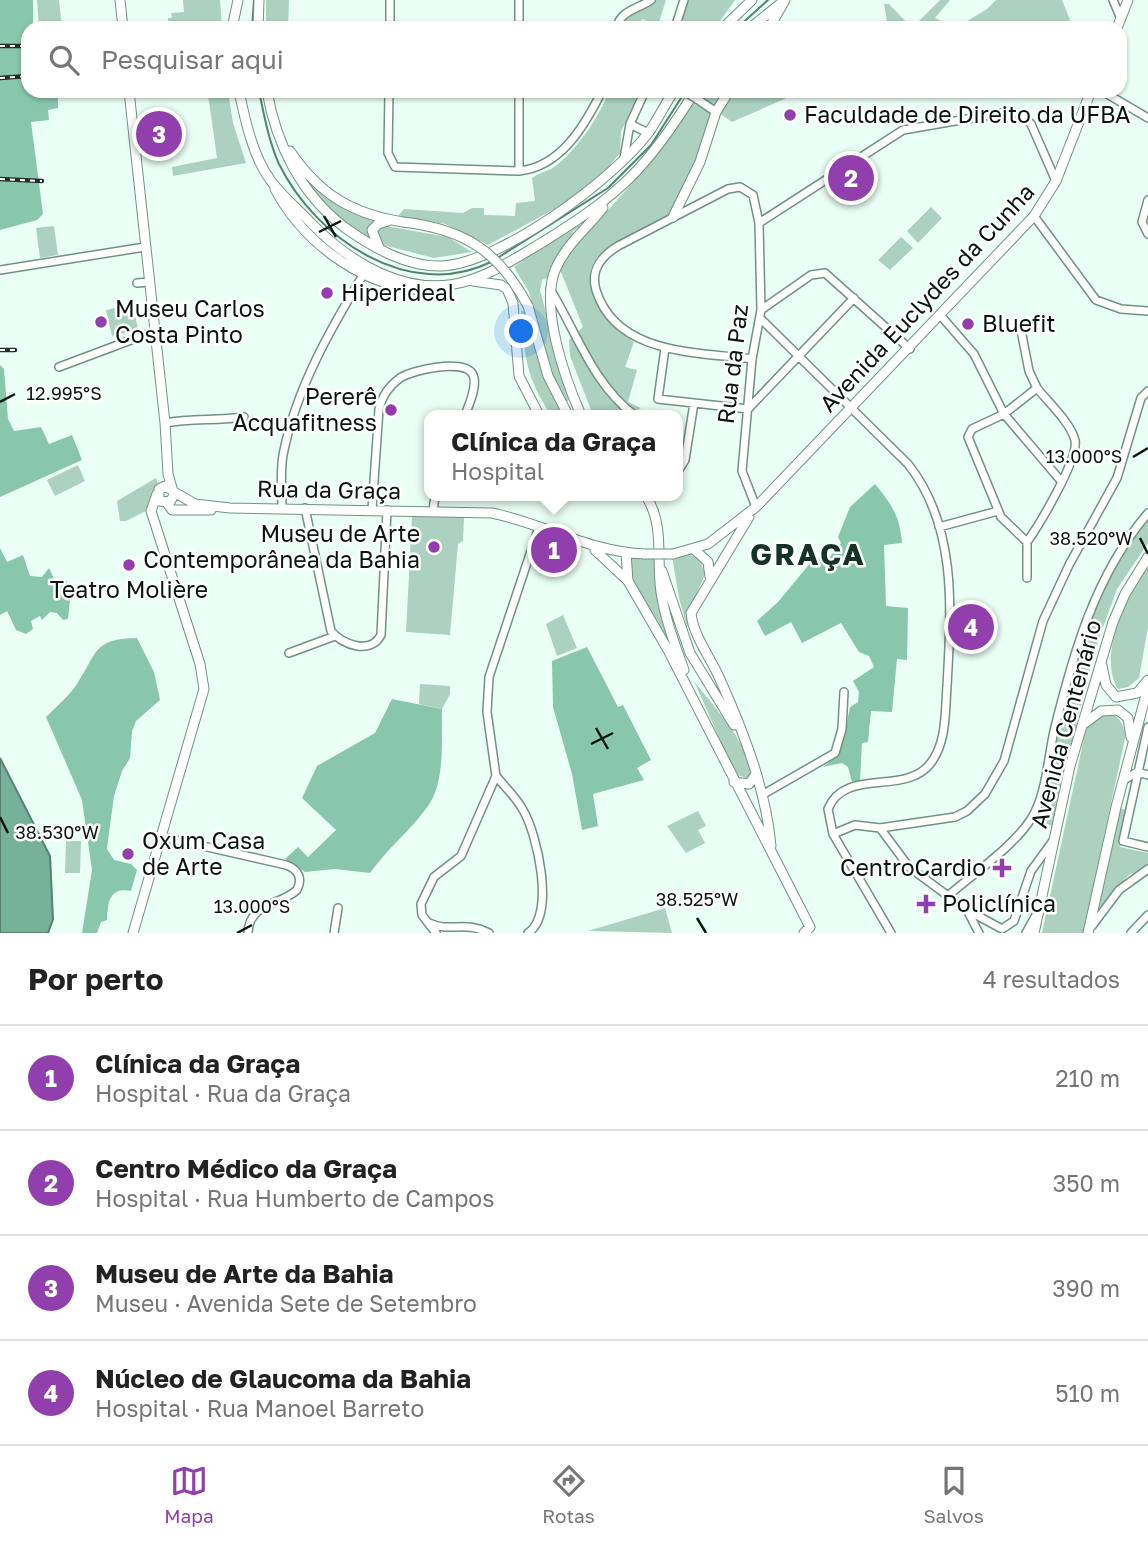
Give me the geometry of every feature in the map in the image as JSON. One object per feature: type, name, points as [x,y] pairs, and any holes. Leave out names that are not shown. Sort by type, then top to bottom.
[{"type":"main road","points":[[120,0],[122,21]]},
{"type":"main road","points":[[231,21],[232,0]]},
{"type":"main road","points":[[233,21],[238,0]]},
{"type":"main road","points":[[258,21],[259,0]]},
{"type":"main road","points":[[730,21],[752,0]]},
{"type":"main road","points":[[759,21],[785,0]]},
{"type":"main road","points":[[773,21],[785,0]]},
{"type":"main road","points":[[1120,21],[1128,0]]},
{"type":"main road","points":[[130,98],[165,423],[168,474],[173,491],[172,501],[165,503],[154,524]]},
{"type":"main road","points":[[241,98],[248,131],[286,209],[307,233],[340,260],[401,281],[431,285],[467,281],[501,285],[511,296],[519,376],[536,410]]},
{"type":"main road","points":[[269,98],[279,135],[300,181],[322,208],[380,249],[426,265],[465,262],[509,241],[571,204],[624,159],[648,133],[670,98]]},
{"type":"main road","points":[[579,410],[558,346],[550,289],[564,254],[613,196],[655,153],[694,98]]},
{"type":"main road","points":[[673,218],[701,162],[716,111],[724,98]]},
{"type":"main road","name":"Avenida Euclydes da Cunha","points":[[756,507],[853,409],[1034,216],[1056,181],[1088,98]]},
{"type":"main road","points":[[279,135],[307,175],[327,195],[355,211],[444,229],[485,251],[505,269],[528,306],[548,376],[565,410]]},
{"type":"main road","points":[[366,270],[401,288],[443,290],[531,249],[613,196]]},
{"type":"main road","points":[[683,198],[684,207],[689,209]]},
{"type":"main road","points":[[380,249],[373,235],[374,227],[399,221]]},
{"type":"main road","points":[[133,933],[159,836],[204,689],[200,664],[151,511],[168,474]]},
{"type":"main road","name":"Rua da Graça","points":[[158,492],[164,486],[195,504],[230,508],[492,513],[539,527],[590,547],[645,554],[673,554],[695,550]]},
{"type":"main road","points":[[158,492],[165,503]]},
{"type":"main road","points":[[648,501],[656,520],[661,592],[693,695]]},
{"type":"main road","name":"Rua da Graça","points":[[165,503],[172,510],[190,512],[230,508]]},
{"type":"main road","points":[[710,578],[708,562],[695,550],[717,539],[756,507]]},
{"type":"main road","points":[[756,507],[694,606],[691,621],[719,676],[756,774],[771,848]]},
{"type":"main road","points":[[590,547],[628,581],[693,695],[750,816],[771,848],[809,931]]},
{"type":"main road","points":[[626,553],[628,581]]},
{"type":"main road","name":"Avenida Centenário","points":[[1034,933],[1070,766],[1104,653],[1125,594],[1148,557]]},
{"type":"main road","points":[[660,568],[694,663],[744,741]]},
{"type":"main road","points":[[1104,653],[1102,668],[1112,695],[1120,698],[1137,693],[1148,680]]},
{"type":"main road","points":[[1088,933],[1148,687]]},
{"type":"main road","points":[[1083,726],[1086,720],[1101,711],[1118,710],[1128,718],[1132,746]]},
{"type":"main road","points":[[734,782],[749,784],[756,774]]},
{"type":"main road","points":[[750,816],[759,818],[765,808]]},
{"type":"street","points":[[390,0],[390,21]]},
{"type":"street","points":[[519,0],[519,21]]},
{"type":"street","points":[[618,21],[651,0]]},
{"type":"street","points":[[677,21],[684,0]]},
{"type":"street","points":[[1113,0],[1118,21]]},
{"type":"street","points":[[389,98],[388,153],[391,163],[400,169],[519,171],[539,167],[558,154],[586,121],[598,98]]},
{"type":"street","points":[[519,98],[519,171]]},
{"type":"street","points":[[624,159],[630,124],[642,98]]},
{"type":"street","points":[[700,98],[716,111]]},
{"type":"street","points":[[1113,98],[1148,118]]},
{"type":"street","points":[[759,223],[903,130],[1007,112],[1021,114],[1031,124],[1056,181]]},
{"type":"street","points":[[630,124],[648,133]]},
{"type":"street","name":"Rua da Paz","points":[[689,209],[727,189],[740,187],[753,195],[759,223],[761,319],[752,359],[742,471],[756,507]]},
{"type":"street","points":[[1148,200],[1142,222],[1148,234]]},
{"type":"street","points":[[689,209],[609,252],[594,274],[597,293],[611,318],[633,336],[665,348],[752,359]]},
{"type":"street","points":[[1034,216],[1096,300],[1121,309],[1148,311]]},
{"type":"street","points":[[0,270],[145,247]]},
{"type":"street","points":[[282,509],[282,457],[298,404],[324,341],[366,270]]},
{"type":"street","points":[[761,310],[811,275],[825,273],[910,349]]},
{"type":"street","points":[[137,283],[149,282]]},
{"type":"street","points":[[550,289],[599,380],[628,410]]},
{"type":"street","points":[[665,348],[658,399],[748,409],[854,298]]},
{"type":"street","points":[[941,316],[974,354],[1004,414],[1061,481]]},
{"type":"street","points":[[761,319],[918,476],[929,497],[939,527],[951,592],[940,744],[930,764],[910,778],[850,787],[835,797],[827,817],[833,834],[891,933]]},
{"type":"street","points":[[1020,325],[1029,371],[1037,388],[1075,441],[1075,448],[1061,481],[1027,542],[1027,578]]},
{"type":"street","points":[[59,368],[155,331]]},
{"type":"street","points":[[372,510],[379,409],[381,400],[393,383],[411,372],[440,367],[463,368],[471,371],[474,380],[466,410]]},
{"type":"street","points":[[1027,542],[1007,525],[998,511],[968,437],[972,429],[1004,414],[1037,388]]},
{"type":"street","points":[[833,834],[855,825],[880,828],[955,817],[976,804],[993,783],[1010,746],[1044,621],[1069,565],[1117,478],[1141,397],[1148,391]]},
{"type":"street","points":[[683,463],[694,403]]},
{"type":"street","points":[[165,423],[192,418],[217,421],[243,417]]},
{"type":"street","points":[[433,511],[434,501]]},
{"type":"street","points":[[305,508],[327,623],[335,636],[365,647],[378,641],[381,635],[387,510]]},
{"type":"street","points":[[939,527],[998,511]]},
{"type":"street","points":[[949,895],[1012,839],[1033,816],[1074,652],[1086,620],[1114,562],[1148,513]]},
{"type":"street","points":[[528,933],[538,922],[541,906],[540,866],[535,837],[523,809],[496,776],[487,720],[489,677],[539,527]]},
{"type":"street","points":[[289,653],[335,636]]},
{"type":"street","points":[[762,794],[835,753],[842,729],[844,692]]},
{"type":"street","points":[[1148,727],[1123,841],[1148,847]]},
{"type":"street","points":[[1124,780],[1138,772],[1148,775]]},
{"type":"street","points":[[436,933],[425,921],[420,909],[423,896],[435,877],[461,856],[496,776]]},
{"type":"street","points":[[880,828],[902,861],[967,910],[997,928],[1011,926],[1031,871],[1055,838]]},
{"type":"street","points":[[159,836],[286,865],[297,872],[300,878],[298,890],[255,912],[249,921],[248,933]]},
{"type":"street","points":[[1088,933],[1119,890],[1148,869]]},
{"type":"street","points":[[334,933],[338,908]]},
{"type":"street","name":"Avenida Centenário","points":[[1026,933],[1039,909]]},
{"type":"street","points":[[967,910],[979,933]]},
{"type":"street","points":[[1131,933],[1148,915]]},
{"type":"street","points":[[425,921],[451,930],[470,925],[489,933]]},
{"type":"shaded area","points":[[0,0],[33,0],[33,21],[21,21],[21,98],[58,98],[58,108],[48,110],[49,120],[31,122],[43,214],[37,220],[0,230]]},
{"type":"shaded area","points":[[37,0],[59,0],[61,21],[38,21]]},
{"type":"shaded area","points":[[183,0],[220,0],[222,21],[168,21],[168,18],[172,18],[171,13],[184,12]]},
{"type":"shaded area","points":[[266,0],[289,0],[288,21],[266,21]]},
{"type":"shaded area","points":[[653,0],[666,0],[659,21],[619,21]]},
{"type":"shaded area","points":[[686,0],[735,0],[720,21],[680,21]]},
{"type":"shaded area","points":[[940,0],[950,0],[935,18],[941,21],[919,21]]},
{"type":"shaded area","points":[[996,0],[1062,0],[1070,20],[967,21]]},
{"type":"shaded area","points":[[884,4],[889,4],[905,21],[887,21]]},
{"type":"shaded area","points":[[208,98],[229,98],[233,123],[246,163],[173,176],[172,167],[217,158]]},
{"type":"shaded area","points":[[606,98],[638,98],[621,131],[620,153],[604,172],[562,205],[488,245],[445,224],[398,216],[404,209],[463,213],[472,208],[484,208],[484,215],[515,216],[516,203],[535,201],[532,178],[565,158],[600,111]]},
{"type":"shaded area","points":[[698,98],[787,98],[732,122]]},
{"type":"shaded area","points":[[691,102],[712,113],[695,165],[672,213],[662,222],[604,252],[595,262],[590,275],[593,293],[600,307],[615,326],[634,342],[625,367],[637,370],[628,402],[641,408],[591,410],[570,356],[569,340],[583,327],[561,272],[542,280],[540,290],[569,400],[564,403],[548,366],[529,292],[514,267],[579,221],[580,226],[571,233],[594,226],[658,154]]},
{"type":"shaded area","points":[[299,166],[315,186],[386,220],[379,222],[373,241],[348,227],[328,211],[312,191]]},
{"type":"shaded area","points":[[931,207],[942,218],[918,243],[907,231]]},
{"type":"shaded area","points":[[54,226],[58,255],[40,258],[36,228]]},
{"type":"shaded area","points":[[386,226],[448,237],[472,252],[434,258],[383,245],[376,231]]},
{"type":"shaded area","points":[[901,237],[913,248],[890,270],[878,260]]},
{"type":"shaded area","points":[[133,304],[138,330],[112,336],[106,310]]},
{"type":"shaded area","points":[[521,310],[525,312],[551,390],[561,410],[548,410],[531,377],[525,353]]},
{"type":"shaded area","points":[[0,365],[4,369],[8,419],[14,431],[41,427],[49,444],[72,435],[82,460],[0,497]]},
{"type":"shaded area","points":[[78,465],[85,481],[55,496],[47,480]]},
{"type":"shaded area","points":[[156,478],[158,484],[148,510],[126,521],[120,521],[117,501]]},
{"type":"shaded area","points":[[875,484],[894,511],[901,534],[902,543],[884,545],[886,606],[908,608],[907,660],[897,659],[892,712],[871,711],[868,742],[862,743],[860,781],[852,782],[848,767],[842,763],[823,767],[839,748],[850,707],[858,702],[859,692],[853,681],[874,667],[869,656],[859,652],[841,623],[802,643],[791,622],[765,636],[757,621],[778,602],[816,556],[825,563],[841,543],[838,537],[850,507]]},
{"type":"shaded area","points":[[412,517],[464,517],[463,541],[458,544],[450,635],[406,632]]},
{"type":"shaded area","points":[[1148,519],[1148,543],[1117,589],[1094,652],[1052,826],[1035,818],[1077,663],[1104,588],[1123,553]]},
{"type":"shaded area","points":[[0,548],[7,562],[23,555],[30,576],[42,577],[49,568],[55,581],[66,580],[71,590],[68,619],[63,620],[57,613],[50,612],[42,620],[40,616],[31,621],[33,629],[26,634],[16,630],[7,611],[0,615]]},
{"type":"shaded area","points":[[685,554],[699,557],[705,574],[689,612],[692,625],[687,627],[672,556]]},
{"type":"shaded area","points":[[630,558],[656,559],[656,582],[673,653],[631,580]]},
{"type":"shaded area","points":[[1148,567],[1148,627],[1139,678],[1128,687],[1118,689],[1112,675],[1111,660],[1117,626]]},
{"type":"shaded area","points":[[563,615],[577,648],[557,656],[546,624]]},
{"type":"shaded area","points":[[137,638],[154,672],[160,700],[136,721],[132,731],[130,758],[122,771],[114,796],[107,849],[114,860],[131,864],[137,870],[131,891],[118,891],[111,897],[107,920],[101,922],[97,933],[82,933],[92,870],[82,800],[46,717],[74,688],[98,649],[112,641]]},
{"type":"shaded area","points":[[587,647],[618,707],[623,705],[651,760],[637,768],[644,780],[593,794],[598,826],[582,830],[572,774],[553,707],[552,661]]},
{"type":"shaded area","points":[[694,681],[745,751],[751,775],[746,778],[735,774]]},
{"type":"shaded area","points":[[420,684],[450,686],[450,694],[442,709],[419,704]]},
{"type":"shaded area","points":[[392,699],[442,709],[440,772],[434,796],[421,815],[370,873],[335,869],[305,872],[285,859],[298,847],[308,857],[336,830],[302,798],[317,766],[375,733]]},
{"type":"shaded area","points":[[1104,713],[1119,719],[1126,734],[1083,933],[1042,933],[1086,729]]},
{"type":"shaded area","points":[[0,758],[50,856],[53,919],[48,933],[0,933]]},
{"type":"shaded area","points":[[1118,808],[1127,810],[1120,847],[1148,853],[1148,866],[1129,875],[1097,910]]},
{"type":"shaded area","points":[[698,811],[706,826],[698,830],[705,843],[686,853],[667,826]]},
{"type":"shaded area","points":[[66,841],[81,841],[80,873],[65,873]]},
{"type":"shaded area","points":[[665,908],[672,933],[588,931]]},
{"type":"waterway","points":[[252,21],[254,0]]},
{"type":"waterway","points":[[745,21],[768,0]]},
{"type":"waterway","points":[[261,98],[279,164],[295,191],[316,217],[341,239],[368,256],[398,268],[428,274],[460,272],[491,262]]},
{"type":"waterway","points":[[499,257],[608,188],[651,145],[681,98]]},
{"type":"railway","points":[[0,46],[21,46]]},
{"type":"railway","points":[[0,78],[21,76]]},
{"type":"railway","points":[[0,179],[42,181]]},
{"type":"railway","points":[[0,350],[15,350]]},
{"type":"place","name":"Faculdade de Direito da UFBA","points":[[790,115]]},
{"type":"place","name":"Museu de Arte da Bahia","points":[[159,134]]},
{"type":"place","name":"Centro Médico da Graça","points":[[851,178]]},
{"type":"place","name":"Hiperideal","points":[[327,293]]},
{"type":"place","name":"Museu Carlos Costa Pinto","points":[[101,322]]},
{"type":"place","name":"Bluefit","points":[[968,324]]},
{"type":"place","name":"Pererê Acquafitness","points":[[391,410]]},
{"type":"place","name":"Museu de Arte Contemporânea da Bahia","points":[[434,547]]},
{"type":"place","name":"Clínica da Graça","points":[[554,550]]},
{"type":"place","name":"Teatro Molière","points":[[129,565]]},
{"type":"place","name":"Núcleo de Glaucoma da Bahia","points":[[971,627]]},
{"type":"place","name":"Oxum Casa de Arte","points":[[128,854]]},
{"type":"place","name":"CentroCardio","points":[[1002,868]]},
{"type":"place","name":"Policlínica","points":[[926,904]]},
{"type":"district","name":"GRAÇA","points":[[808,555]]}]
